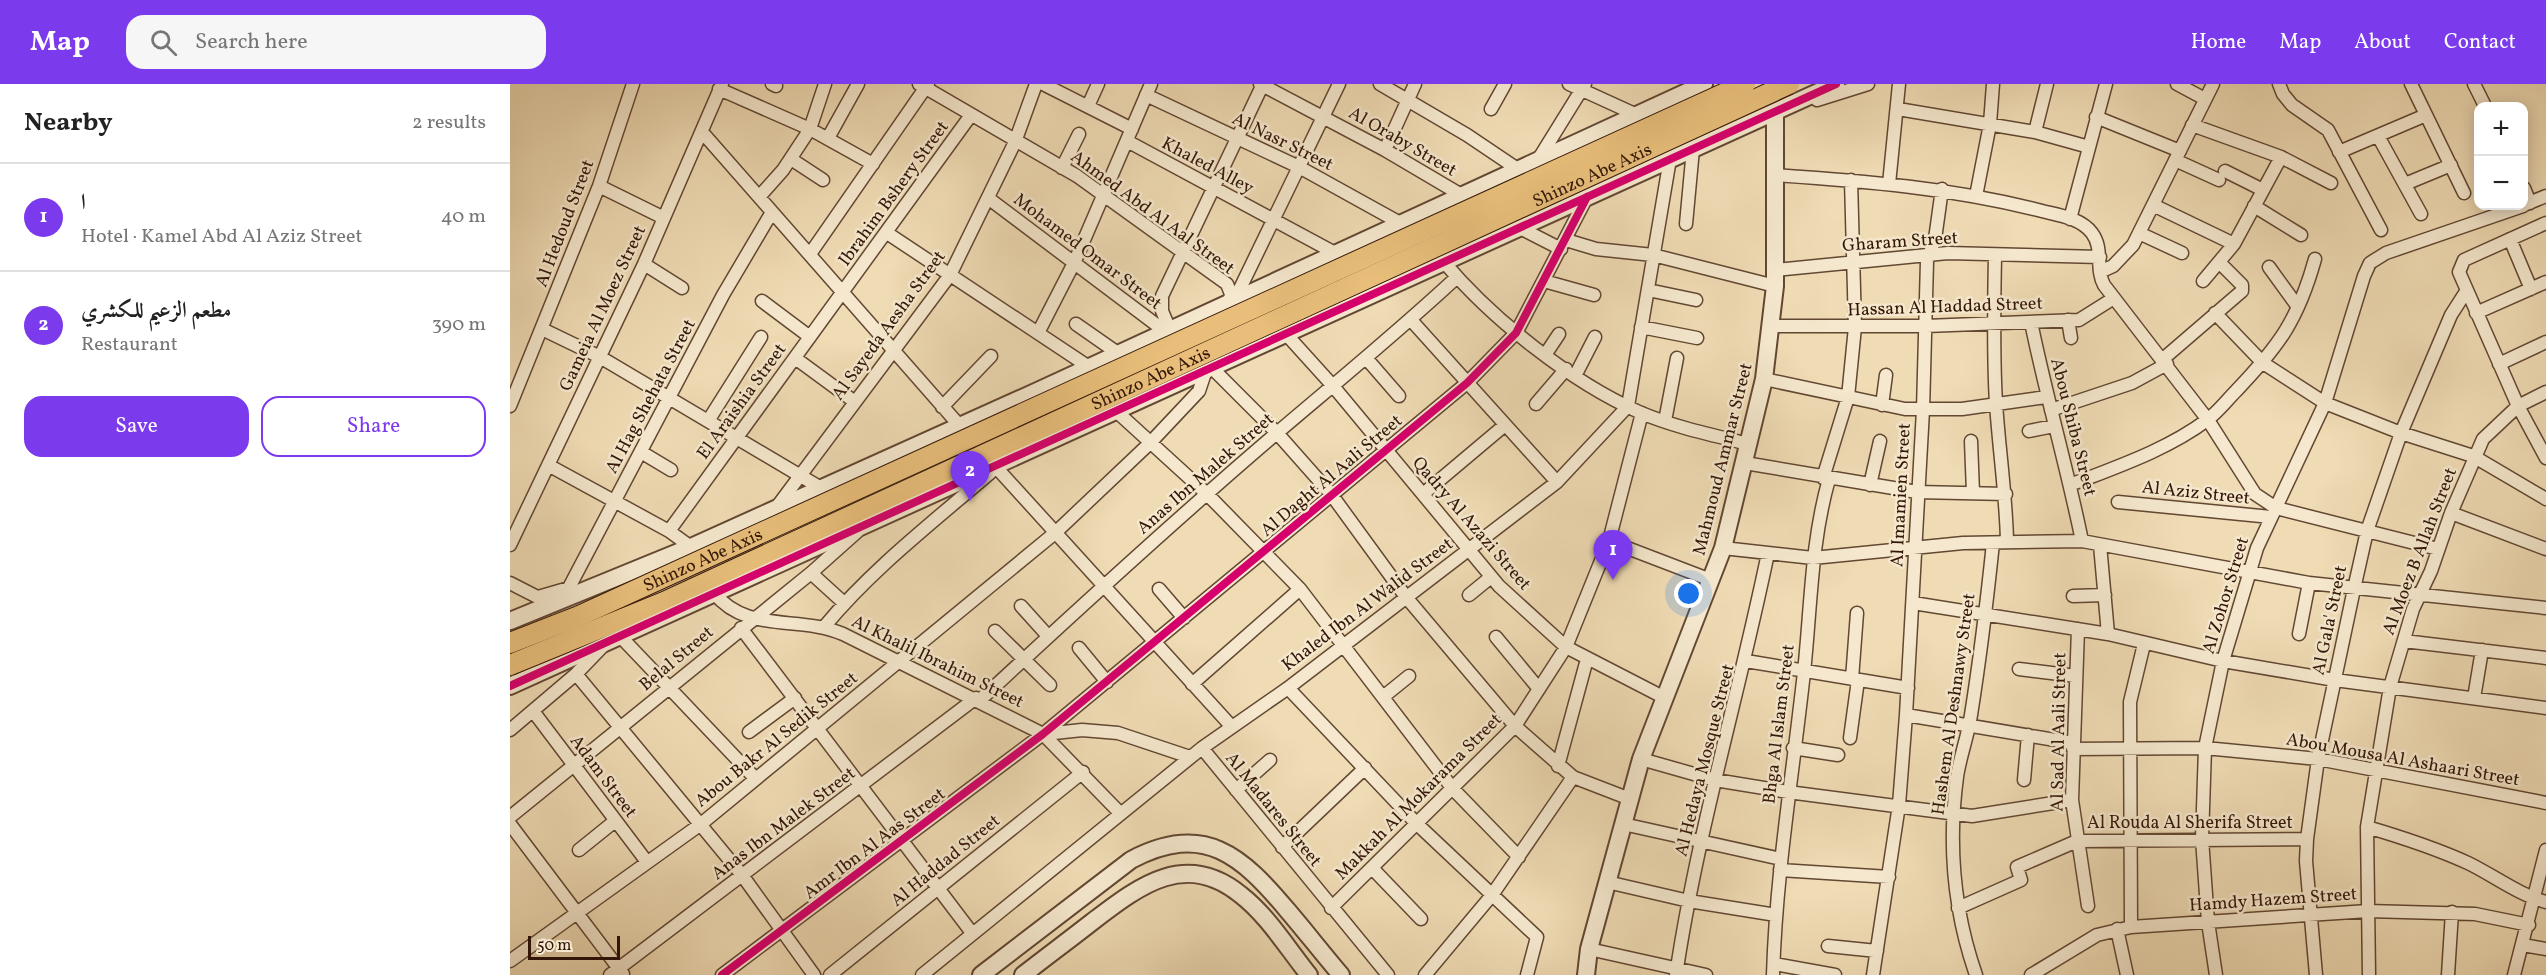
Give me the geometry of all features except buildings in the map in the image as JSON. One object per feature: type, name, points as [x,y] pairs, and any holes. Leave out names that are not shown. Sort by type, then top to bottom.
[{"type":"main road","name":"Shinzo Abe Axis","points":[[510,643],[612,601],[1745,84]]},
{"type":"main road","name":"Shinzo Abe Axis","points":[[510,665],[664,602],[1789,84]]},
{"type":"street","name":"Al Hedoud Street","points":[[510,406],[599,186],[633,84]]},
{"type":"street","points":[[759,196],[791,159],[810,129],[825,84]]},
{"type":"street","points":[[828,138],[858,84]]},
{"type":"street","name":"Al Sayeda Aesha Street","points":[[776,509],[950,275],[1016,142],[1036,84]]},
{"type":"street","points":[[1043,84],[1132,129]]},
{"type":"street","points":[[1088,106],[1098,84]]},
{"type":"street","points":[[1168,331],[1162,311],[1162,296],[1262,84]]},
{"type":"street","name":"Al Oraby Street","points":[[1262,84],[1385,150],[1463,196]]},
{"type":"street","points":[[1231,302],[1339,84]]},
{"type":"street","points":[[1380,84],[1519,170]]},
{"type":"street","points":[[1385,150],[1415,84]]},
{"type":"street","points":[[1491,109],[1505,84]]},
{"type":"street","points":[[1569,84],[1583,87],[1637,115]]},
{"type":"street","points":[[510,621],[555,597],[691,547],[776,509],[1537,162],[1637,115],[1678,90],[1704,84]]},
{"type":"street","points":[[510,686],[1836,84]]},
{"type":"street","points":[[1817,100],[1868,84]]},
{"type":"street","points":[[1889,184],[1899,84]]},
{"type":"street","points":[[1976,196],[1990,124],[1992,84]]},
{"type":"street","points":[[2035,132],[2047,84]]},
{"type":"street","points":[[2070,219],[2106,84]]},
{"type":"street","points":[[2177,84],[2205,99]]},
{"type":"street","points":[[2100,272],[2124,257],[2139,233],[2213,84]]},
{"type":"street","points":[[2279,84],[2283,94],[2292,105],[2324,125],[2381,230]]},
{"type":"street","points":[[2412,84],[2464,193]]},
{"type":"street","points":[[2474,84],[2483,102]]},
{"type":"street","points":[[810,254],[873,164],[924,85]]},
{"type":"street","name":"Ahmed Abd Al Aal Street","points":[[924,85],[1104,194],[1227,284],[1231,302]]},
{"type":"street","points":[[721,86],[828,138],[873,164]]},
{"type":"street","name":"Gameia Al Moez Street","points":[[510,545],[644,264],[721,86]]},
{"type":"street","points":[[1537,162],[1583,87]]},
{"type":"street","points":[[1038,333],[1075,261],[1149,90]]},
{"type":"street","name":"Al Nasr Street","points":[[1149,90],[1237,138],[1299,167],[1402,224]]},
{"type":"street","points":[[1898,109],[2035,132],[2089,147]]},
{"type":"street","name":"Mahmoud Ammar Street","points":[[1586,975],[1589,949],[1606,882],[1641,759],[1722,548],[1745,463],[1764,379],[1775,278],[1775,112]]},
{"type":"street","name":"Ibrahim Bshery Street","points":[[843,291],[971,115]]},
{"type":"street","points":[[2339,152],[2427,115]]},
{"type":"street","points":[[2096,117],[2222,176],[2263,190]]},
{"type":"street","points":[[2192,125],[2281,157],[2331,183]]},
{"type":"street","points":[[702,132],[959,425]]},
{"type":"street","points":[[1062,168],[1079,134]]},
{"type":"street","points":[[2378,136],[2421,214]]},
{"type":"street","name":"Khaled Alley","points":[[1127,141],[1337,254]]},
{"type":"street","points":[[1686,224],[1693,149]]},
{"type":"street","points":[[2203,281],[2234,244],[2281,157]]},
{"type":"street","points":[[791,159],[822,180]]},
{"type":"street","points":[[1628,406],[1670,159]]},
{"type":"street","points":[[2405,184],[2451,165]]},
{"type":"street","points":[[1775,175],[1942,189],[2070,219],[2092,232],[2099,248],[2100,272],[2104,285],[2208,420],[2255,494],[2273,513]]},
{"type":"street","name":"Bhga Al Islam Street","points":[[1773,970],[1776,915],[1793,748],[1804,672],[1813,558],[1826,478],[1848,397],[1855,327],[1851,180]]},
{"type":"street","points":[[599,186],[664,218]]},
{"type":"street","name":"Al Imamien Street","points":[[1873,975],[1899,805],[1913,603],[1929,254],[1934,244],[1942,189]]},
{"type":"street","points":[[2528,203],[2546,196]]},
{"type":"street","name":"Al Daght Al Aali Street","points":[[1043,734],[1467,383],[1516,333],[1587,197]]},
{"type":"street","name":"Mohamed Omar Street","points":[[988,198],[1168,331]]},
{"type":"street","points":[[2153,205],[2234,244]]},
{"type":"street","points":[[2254,206],[2301,235]]},
{"type":"street","name":"Al Zohor Street","points":[[2216,975],[2208,921],[2202,839],[2205,748],[2223,661],[2248,573],[2273,513],[2325,403],[2370,262],[2386,253],[2509,210]]},
{"type":"street","name":"Al Hag Shehata Street","points":[[555,597],[614,501],[723,296],[772,212]]},
{"type":"street","points":[[2546,223],[2464,260],[2459,272],[2518,406],[2542,442],[2546,458]]},
{"type":"street","points":[[1520,228],[1563,245],[1653,255],[1775,278]]},
{"type":"street","points":[[887,233],[1089,367]]},
{"type":"street","points":[[2139,233],[2182,253]]},
{"type":"street","points":[[2510,239],[2530,289]]},
{"type":"street","name":"Gharam Street","points":[[1775,278],[1853,262],[1929,254],[2100,257]]},
{"type":"street","points":[[1995,256],[1993,324],[1996,405],[2006,494],[2007,541]]},
{"type":"street","points":[[2070,485],[2148,453],[2208,420],[2263,363],[2285,335],[2316,259]]},
{"type":"street","points":[[1444,262],[1516,333],[1571,372],[1642,413],[1749,444]]},
{"type":"street","points":[[2051,410],[2132,383],[2165,362],[2215,313],[2243,290],[2220,262]]},
{"type":"street","points":[[644,264],[682,288]]},
{"type":"street","points":[[2269,267],[2298,307]]},
{"type":"street","name":"Anas Ibn Malek Street","points":[[618,973],[742,875],[978,699],[1102,586],[1411,320],[1457,277]]},
{"type":"street","points":[[1544,281],[1594,295]]},
{"type":"street","points":[[1277,282],[1271,299],[1275,311],[1288,323],[1306,325]]},
{"type":"street","points":[[2476,313],[2546,282]]},
{"type":"street","points":[[1648,290],[1696,300]]},
{"type":"street","name":"Al Gala' Street","points":[[2316,975],[2307,839],[2318,759],[2354,589],[2367,531],[2401,433],[2451,315],[2467,290]]},
{"type":"street","name":"El Araishia Street","points":[[669,531],[843,291]]},
{"type":"street","name":"Hassan Al Haddad Street","points":[[1771,326],[1926,326],[2068,320],[2085,318],[2114,298]]},
{"type":"street","points":[[762,301],[810,337]]},
{"type":"street","points":[[1209,312],[1227,316],[1238,330],[1238,348],[1231,359]]},
{"type":"street","points":[[2215,313],[2263,363],[2325,403],[2401,433],[2473,456],[2546,499]]},
{"type":"street","points":[[1411,320],[1557,482]]},
{"type":"street","points":[[2068,320],[2071,338]]},
{"type":"street","name":"Abou Shiba Street","points":[[2031,322],[2046,397],[2070,485],[2082,541]]},
{"type":"street","points":[[1076,324],[1119,354]]},
{"type":"street","points":[[1641,327],[1697,338]]},
{"type":"street","points":[[542,329],[600,357],[821,488]]},
{"type":"street","name":"Qadry Al Azazi Street","points":[[1286,334],[1333,386],[1491,577],[1566,647],[1663,697]]},
{"type":"street","points":[[1545,354],[1558,334]]},
{"type":"street","points":[[708,420],[761,337]]},
{"type":"street","points":[[1536,405],[1571,372],[1595,337]]},
{"type":"street","points":[[2499,364],[2546,342]]},
{"type":"street","points":[[942,407],[991,356]]},
{"type":"street","points":[[795,358],[855,402]]},
{"type":"street","points":[[1366,358],[1399,396]]},
{"type":"street","points":[[1665,421],[1677,358]]},
{"type":"street","points":[[1209,369],[1277,433],[1331,494],[1406,597],[1515,726],[1573,777],[1630,799]]},
{"type":"street","name":"Abou Bakr Al Sedik Street","points":[[510,961],[701,824],[754,777],[902,661],[1054,533],[1150,443],[1199,391],[1209,369]]},
{"type":"street","points":[[1882,405],[1886,375]]},
{"type":"street","points":[[1764,379],[1882,405],[1923,410],[1996,405],[2046,397]]},
{"type":"street","name":"Al Moez B Allah Street","points":[[2369,975],[2367,827],[2390,687],[2419,596],[2473,456],[2482,439],[2518,406],[2546,392]]},
{"type":"street","name":"Khaled Ibn Al Walid Street","points":[[922,975],[1190,757],[1288,688],[1557,482],[1628,406]]},
{"type":"street","points":[[1116,411],[1264,550],[1344,645],[1453,789],[1519,857]]},
{"type":"street","name":"Makkah Al Mokarama Street","points":[[1331,908],[1515,726],[1566,647],[1609,541],[1642,413]]},
{"type":"street","points":[[1423,494],[1505,425]]},
{"type":"street","points":[[2029,431],[2054,426]]},
{"type":"street","points":[[1870,485],[1880,441]]},
{"type":"street","points":[[1971,441],[1973,493]]},
{"type":"street","points":[[641,452],[671,470]]},
{"type":"street","points":[[1745,463],[1917,492],[2006,494]]},
{"type":"street","points":[[549,465],[669,531],[691,547]]},
{"type":"street","points":[[995,467],[1232,727]]},
{"type":"street","points":[[824,627],[844,603],[889,560],[995,467]]},
{"type":"street","name":"Al Aziz Street","points":[[2118,502],[2273,513],[2367,531],[2438,549]]},
{"type":"street","points":[[2451,513],[2546,549]]},
{"type":"street","name":"Belal Street","points":[[510,817],[811,573],[864,525]]},
{"type":"street","points":[[1609,541],[1711,580]]},
{"type":"street","points":[[1722,548],[1813,558],[1915,546],[2007,541],[2082,541],[2308,583],[2546,608]]},
{"type":"street","name":"Hashem Al Deshnawy Street","points":[[1976,975],[1954,887],[1954,813],[1957,777],[1970,725],[1986,614],[1993,543]]},
{"type":"street","points":[[2100,545],[2108,634]]},
{"type":"street","name":"Al Hedaya Mosque Street","points":[[1677,972],[1701,841],[1746,661],[1768,553]]},
{"type":"street","points":[[811,573],[844,603]]},
{"type":"street","points":[[1469,595],[1491,577]]},
{"type":"street","points":[[510,583],[555,597]]},
{"type":"street","points":[[2299,634],[2308,583]]},
{"type":"street","points":[[1159,589],[1184,618]]},
{"type":"street","points":[[1192,684],[1300,590]]},
{"type":"street","name":"Al Khalil Ibrahim Street","points":[[714,594],[746,624],[824,627],[902,661],[1043,734],[1083,772],[1120,813]]},
{"type":"street","points":[[2073,596],[2105,595]]},
{"type":"street","points":[[1913,603],[2108,634],[2223,661],[2335,680],[2546,708]]},
{"type":"street","points":[[1021,606],[1048,636]]},
{"type":"street","points":[[1850,738],[1857,613]]},
{"type":"street","points":[[746,624],[795,698],[859,787],[972,933]]},
{"type":"street","name":"Al Sad Al Aali Street","points":[[2078,629],[2072,800],[2088,906]]},
{"type":"street","points":[[995,631],[1050,685]]},
{"type":"street","points":[[1496,637],[1539,688]]},
{"type":"street","points":[[510,730],[613,639]]},
{"type":"street","points":[[613,639],[670,687],[754,777]]},
{"type":"street","points":[[2404,641],[2546,658]]},
{"type":"street","points":[[2131,927],[2130,702],[2144,644]]},
{"type":"street","points":[[1079,648],[1107,682]]},
{"type":"street","points":[[2474,698],[2482,650]]},
{"type":"street","points":[[1558,766],[1587,659]]},
{"type":"street","points":[[1746,661],[1908,688]]},
{"type":"street","points":[[2019,669],[2076,676]]},
{"type":"street","points":[[576,674],[742,875],[814,975]]},
{"type":"street","points":[[1383,697],[1409,676]]},
{"type":"street","points":[[1288,688],[1417,824],[1537,937],[1529,969],[1518,975]]},
{"type":"street","points":[[749,732],[795,698]]},
{"type":"street","name":"Adam Street","points":[[532,711],[647,862]]},
{"type":"street","name":"Abou Mousa Al Ashaari Street","points":[[1906,715],[2028,735],[2073,746],[2205,748],[2318,759],[2546,803]]},
{"type":"street","points":[[1043,734],[1082,730],[1118,733],[1190,757]]},
{"type":"street","name":"Amr Ibn Al Aas Street","points":[[722,975],[1043,734]]},
{"type":"street","points":[[2024,780],[2028,735]]},
{"type":"street","name":"Al Madares Street","points":[[1202,748],[1388,975]]},
{"type":"street","points":[[1793,748],[1838,755]]},
{"type":"street","points":[[1641,759],[1715,780],[1788,792],[1954,813],[1983,815],[2072,800]]},
{"type":"street","points":[[1236,789],[1270,760]]},
{"type":"street","points":[[1282,847],[1365,768]]},
{"type":"street","name":"Al Haddad Street","points":[[830,975],[1083,772]]},
{"type":"street","points":[[1425,975],[1492,895],[1573,777]]},
{"type":"street","points":[[579,850],[615,821]]},
{"type":"street","points":[[510,824],[577,913],[618,973]]},
{"type":"street","points":[[1623,824],[1701,841],[1781,864],[1889,878]]},
{"type":"street","points":[[2367,827],[2435,849],[2468,863],[2541,901]]},
{"type":"street","name":"Al Rouda Al Sherifa Street","points":[[1958,908],[2021,880],[2017,867],[2077,841],[2131,838],[2307,839]]},
{"type":"street","points":[[981,975],[1131,860],[1156,849],[1184,844],[1218,850],[1248,866],[1341,975]]},
{"type":"street","points":[[2514,975],[2529,925],[2541,901],[2546,850]]},
{"type":"street","points":[[1372,868],[1421,919]]},
{"type":"street","points":[[1023,975],[1136,889],[1158,878],[1183,874],[1208,877],[1241,894],[1309,975]]},
{"type":"street","points":[[1606,882],[1689,901],[1776,915]]},
{"type":"street","name":"Hamdy Hazem Street","points":[[2031,975],[2097,935],[2131,927],[2368,911],[2475,914],[2529,925]]},
{"type":"street","points":[[2448,975],[2452,912]]},
{"type":"street","points":[[2116,929],[2127,975]]},
{"type":"street","points":[[2523,945],[2546,949]]},
{"type":"street","points":[[1828,946],[1877,951]]},
{"type":"street","points":[[1589,949],[1677,972],[1706,975]]},
{"type":"street","points":[[1773,970],[1835,975]]},
{"type":"cycle path","points":[[510,686],[1836,84]]},
{"type":"cycle path","points":[[722,975],[1043,734],[1467,383],[1516,333],[1587,197]]},
{"type":"place","name":"مطعم الزعيم للكشري","points":[[970,501]]},
{"type":"place","name":"ا","points":[[1613,580]]}]
